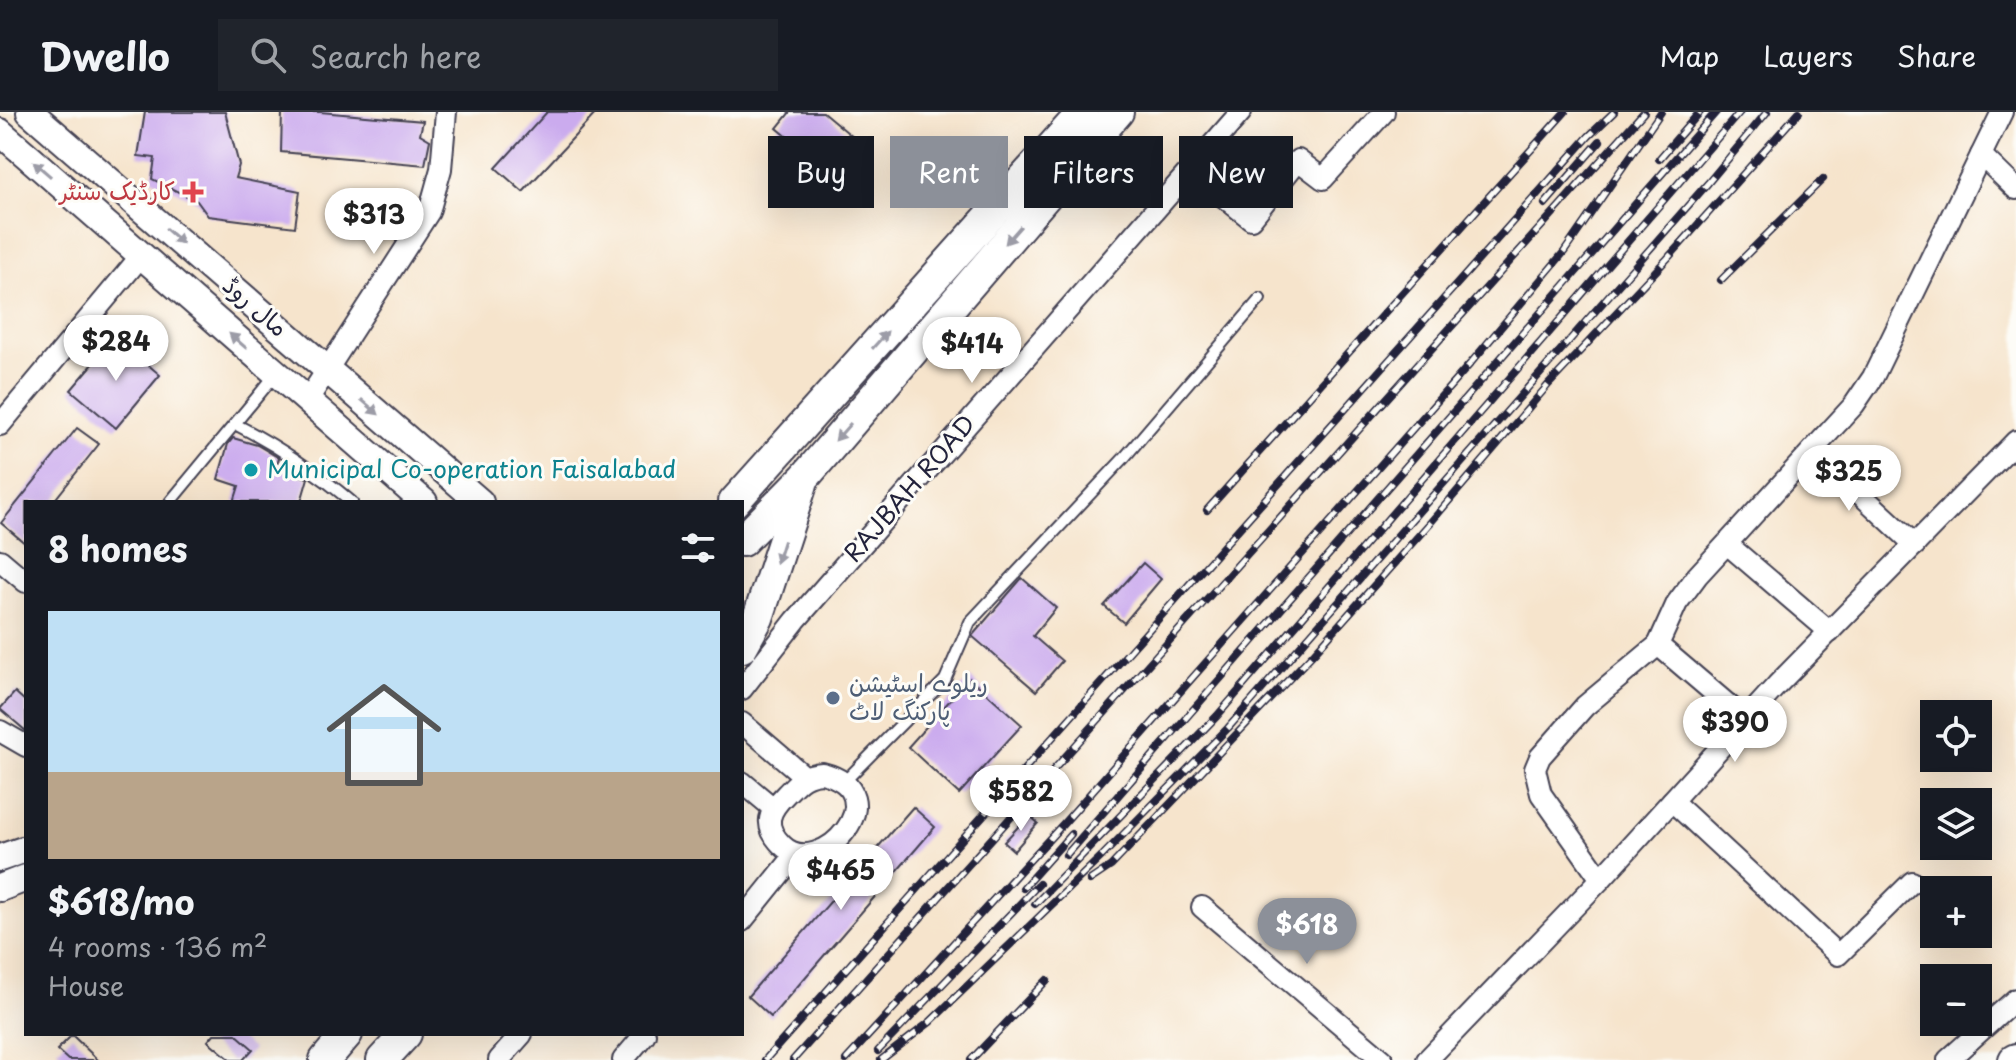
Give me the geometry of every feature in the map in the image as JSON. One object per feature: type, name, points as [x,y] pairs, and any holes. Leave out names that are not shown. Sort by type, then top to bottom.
[{"type":"main road","name":"مال روڈ","points":[[30,112],[478,500]]},
{"type":"main road","points":[[736,500],[1083,112]]},
{"type":"main road","points":[[744,539],[804,478],[1118,112]]},
{"type":"main road","name":"مال روڈ","points":[[0,132],[422,500]]},
{"type":"main road","points":[[744,643],[758,618],[804,478]]},
{"type":"main road","points":[[0,858],[24,850]]},
{"type":"main road","points":[[0,888],[24,879]]},
{"type":"main road","points":[[325,1060],[345,1036]]},
{"type":"street","points":[[307,401],[429,212],[441,169],[446,112]]},
{"type":"street","name":"RAJBAH ROAD","points":[[1220,136],[1241,112]]},
{"type":"street","points":[[1293,166],[1298,160],[1323,179],[1384,112]]},
{"type":"street","points":[[1601,879],[1541,794],[1535,769],[1540,757],[1585,706],[1658,645],[1677,603],[1854,405],[1873,377],[2002,112]]},
{"type":"street","points":[[1981,155],[2016,189]]},
{"type":"street","name":"RAJBAH ROAD","points":[[744,686],[796,620],[1179,183]]},
{"type":"street","points":[[1237,208],[1251,219],[1260,208]]},
{"type":"street","points":[[0,425],[141,256]]},
{"type":"street","points":[[1427,1060],[1601,879],[1746,720],[2016,441]]},
{"type":"street","points":[[1813,450],[1915,545]]},
{"type":"street","points":[[1727,544],[1830,632]]},
{"type":"street","points":[[0,560],[24,580]]},
{"type":"street","points":[[1658,645],[1746,720]]},
{"type":"street","points":[[744,725],[804,776]]},
{"type":"street","points":[[0,731],[24,745]]},
{"type":"street","points":[[822,773],[845,781],[856,803],[846,828],[825,850],[796,854],[778,842],[769,817],[772,807],[804,776],[822,773]]},
{"type":"street","points":[[744,784],[772,807]]},
{"type":"street","points":[[1672,801],[1838,955],[1912,882]]},
{"type":"street","points":[[744,919],[796,854]]},
{"type":"street","points":[[1202,907],[1383,1060]]},
{"type":"street","points":[[1948,1060],[2016,999]]},
{"type":"street","points":[[499,1060],[520,1036]]},
{"type":"street","points":[[623,1060],[643,1036]]},
{"type":"lane","points":[[845,781],[945,680],[970,622],[1124,458],[1260,299]]},
{"type":"lane","points":[[172,500],[276,374]]},
{"type":"lane","points":[[235,424],[282,449],[350,500]]},
{"type":"building","points":[[145,112],[225,112],[239,165],[235,178],[300,191],[295,227],[208,216],[197,201],[152,179],[155,158],[138,156]]},
{"type":"building","points":[[282,112],[320,112],[423,121],[420,134],[430,140],[425,165],[281,152]]},
{"type":"building","points":[[547,112],[597,112],[523,192],[496,168]]},
{"type":"building","points":[[790,112],[823,112],[852,136],[787,136],[777,128]]},
{"type":"building","points":[[116,337],[160,375],[116,428],[71,390]]},
{"type":"building","points":[[77,428],[99,444],[55,500],[24,500],[24,542],[1,523]]},
{"type":"building","name":"Municipal Co-operation Faisalabad","points":[[233,438],[257,445],[279,458],[276,468],[308,478],[302,500],[235,500],[239,486],[218,479],[228,444]]},
{"type":"building","points":[[1143,563],[1161,579],[1124,623],[1104,606]]},
{"type":"building","points":[[1022,578],[1056,608],[1033,636],[1062,661],[1036,691],[972,636]]},
{"type":"building","points":[[970,678],[1022,725],[959,794],[908,747]]},
{"type":"building","points":[[15,692],[24,700],[24,729],[0,709]]},
{"type":"building","points":[[913,807],[935,827],[771,1017],[748,996]]},
{"type":"building","points":[[1029,815],[1038,823],[1014,851],[1004,842]]},
{"type":"building","points":[[73,1036],[98,1060],[68,1060],[57,1050]]},
{"type":"building","points":[[212,1036],[238,1036],[253,1049],[243,1060],[231,1060],[208,1041]]},
{"type":"railway","points":[[1207,510],[1565,112]]},
{"type":"railway","points":[[765,1060],[1589,136],[1614,112]]},
{"type":"railway","points":[[793,1060],[1644,112]]},
{"type":"railway","points":[[846,1060],[1064,823],[1470,364],[1564,252],[1661,112]]},
{"type":"railway","points":[[1659,159],[1700,112]]},
{"type":"railway","points":[[1066,855],[1716,112]]},
{"type":"railway","points":[[1035,904],[1217,716],[1740,112]]},
{"type":"railway","points":[[881,1060],[930,1022],[1102,856],[1228,728],[1767,112]]},
{"type":"railway","points":[[1090,880],[1111,866],[1313,654],[1549,384],[1799,112]]},
{"type":"railway","points":[[1545,204],[1600,141]]},
{"type":"railway","points":[[1721,280],[1823,179]]},
{"type":"railway","points":[[1023,888],[1071,834]]},
{"type":"railway","points":[[878,1051],[1039,884]]},
{"type":"railway","points":[[971,1060],[1047,980]]},
{"type":"place","name":"کارڈیک سنٹر","points":[[193,192]]},
{"type":"place","name":"Municipal Co-operation Faisalabad","points":[[251,470]]},
{"type":"place","name":"ریلوے اسٹیشن پارکنگ لاٹ","points":[[833,698]]}]
